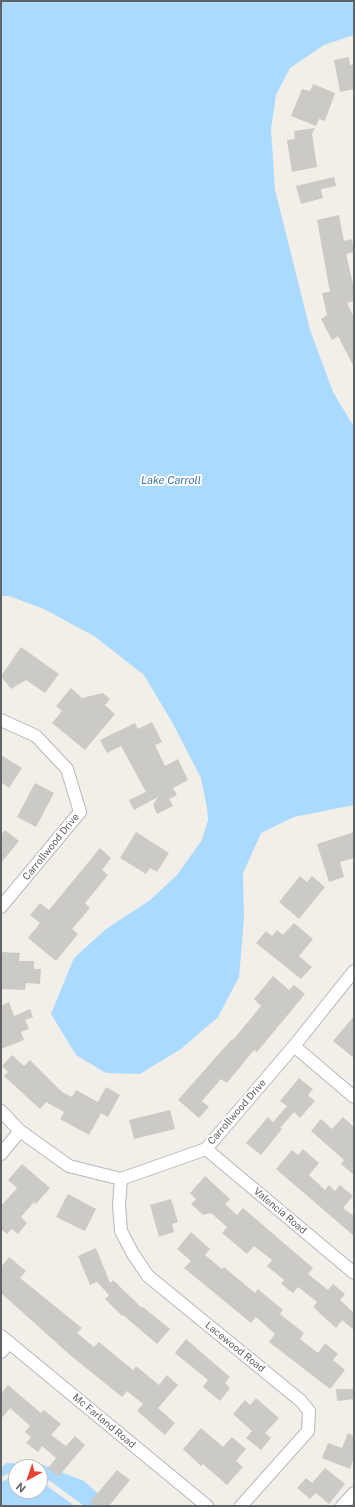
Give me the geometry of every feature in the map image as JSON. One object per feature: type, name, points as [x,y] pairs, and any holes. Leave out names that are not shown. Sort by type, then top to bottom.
[{"type":"street","name":"Carrollwood Drive","points":[[1,720],[36,736],[67,769],[80,812],[1,907]]},
{"type":"street","name":"Carrollwood Drive","points":[[122,1179],[206,1149],[294,1046],[354,971]]},
{"type":"street","points":[[294,1046],[354,1097]]},
{"type":"street","points":[[1,1111],[20,1131],[69,1166],[122,1179]]},
{"type":"street","points":[[1,1154],[20,1131]]},
{"type":"street","name":"Valencia Road","points":[[206,1149],[354,1273]]},
{"type":"street","name":"Lacewood Road","points":[[122,1179],[119,1205],[121,1231],[133,1254],[148,1276],[301,1401],[309,1411],[308,1431],[242,1506]]},
{"type":"street","points":[[1,1352],[5,1340]]},
{"type":"street","name":"Mc Farland Road","points":[[5,1340],[207,1506]]},
{"type":"street","points":[[342,1506],[354,1493]]},
{"type":"water","name":"Lake Carroll","points":[[1,1],[354,1],[354,35],[324,45],[290,68],[276,95],[271,129],[275,190],[310,330],[333,392],[354,427],[354,805],[294,817],[261,833],[243,873],[244,919],[239,977],[218,1017],[181,1049],[140,1074],[106,1073],[76,1055],[51,1014],[74,958],[106,929],[149,901],[177,875],[202,840],[208,820],[207,808],[201,778],[172,722],[144,675],[94,636],[44,609],[9,596],[1,596]]},
{"type":"water","points":[[8,1463],[8,1474],[1,1477],[1,1467]]},
{"type":"water","points":[[48,1467],[84,1481],[112,1506],[84,1506],[48,1480]]},
{"type":"water","points":[[8,1479],[8,1499],[48,1499],[48,1487],[75,1506],[1,1506],[1,1482]]},
{"type":"building","points":[[349,57],[350,65],[354,64],[354,89],[340,92],[334,60]]},
{"type":"building","points":[[313,84],[335,93],[325,121],[319,119],[316,126],[291,116],[302,89],[310,91]]},
{"type":"building","points":[[315,128],[312,134],[317,167],[292,172],[287,140],[295,139],[294,131]]},
{"type":"building","points":[[334,177],[336,186],[321,189],[323,198],[301,204],[296,186]]},
{"type":"building","points":[[339,215],[344,241],[352,239],[354,252],[346,254],[354,288],[354,301],[347,303],[354,317],[354,367],[338,336],[332,340],[321,319],[327,315],[322,293],[330,292],[317,220]]},
{"type":"building","points":[[21,647],[59,674],[45,693],[26,680],[11,689],[1,676]]},
{"type":"building","points":[[71,688],[82,698],[103,693],[110,699],[105,705],[115,714],[85,750],[52,723],[62,711],[56,706]]},
{"type":"building","points":[[152,722],[162,742],[155,745],[165,766],[178,759],[188,780],[173,788],[177,795],[169,799],[173,806],[157,814],[153,805],[158,797],[134,810],[129,800],[146,792],[121,746],[107,753],[100,740],[135,723],[138,729]]},
{"type":"building","points":[[1,755],[22,768],[9,788],[1,782]]},
{"type":"building","points":[[35,783],[54,793],[36,827],[17,817]]},
{"type":"building","points":[[5,830],[19,841],[1,863],[1,835]]},
{"type":"building","points":[[136,832],[169,853],[157,872],[150,868],[146,874],[120,858]]},
{"type":"building","points":[[354,832],[354,858],[340,862],[344,877],[329,882],[317,844]]},
{"type":"building","points":[[100,848],[111,858],[102,870],[108,875],[85,903],[90,908],[72,929],[78,934],[56,961],[28,938],[40,923],[30,915],[40,903],[49,910]]},
{"type":"building","points":[[300,876],[307,882],[312,876],[325,887],[299,919],[279,902]]},
{"type":"building","points":[[294,923],[313,939],[299,956],[312,967],[301,979],[256,943],[266,931],[272,936],[277,930],[283,935]]},
{"type":"building","points":[[1,952],[20,953],[19,961],[34,961],[34,969],[41,969],[40,984],[26,983],[25,990],[1,989]]},
{"type":"building","points":[[273,976],[289,990],[294,985],[305,994],[257,1052],[254,1050],[227,1083],[221,1079],[202,1101],[209,1107],[199,1118],[178,1100],[232,1039],[233,1040],[261,1006],[254,999]]},
{"type":"building","points":[[9,1002],[14,1016],[30,1009],[33,1017],[25,1020],[29,1029],[21,1032],[24,1040],[1,1049],[1,1006]]},
{"type":"building","points":[[354,1016],[354,1058],[333,1041]]},
{"type":"building","points":[[12,1055],[24,1066],[30,1060],[62,1092],[72,1097],[76,1090],[98,1102],[106,1087],[120,1095],[108,1117],[101,1113],[89,1135],[60,1119],[64,1112],[46,1102],[40,1109],[4,1076],[8,1072],[2,1066]]},
{"type":"building","points":[[299,1078],[313,1089],[308,1095],[315,1101],[300,1118],[294,1112],[280,1128],[282,1129],[261,1155],[246,1143],[268,1117],[273,1122],[287,1106],[280,1101]]},
{"type":"building","points":[[170,1110],[175,1129],[134,1139],[129,1120]]},
{"type":"building","points":[[343,1117],[354,1127],[354,1175],[341,1164],[344,1160],[311,1131],[321,1119],[332,1129]]},
{"type":"building","points":[[303,1149],[319,1163],[309,1175],[325,1190],[329,1185],[335,1191],[340,1185],[353,1196],[343,1208],[354,1216],[354,1236],[276,1169],[292,1150],[298,1155]]},
{"type":"building","points":[[22,1164],[50,1188],[36,1204],[34,1202],[21,1217],[27,1223],[18,1234],[12,1229],[7,1234],[1,1229],[1,1206],[17,1188],[8,1180]]},
{"type":"building","points":[[205,1176],[230,1199],[225,1204],[237,1215],[243,1208],[313,1268],[308,1274],[328,1290],[333,1284],[345,1294],[340,1300],[354,1313],[354,1330],[342,1320],[336,1328],[313,1307],[317,1302],[298,1287],[293,1293],[281,1284],[284,1280],[267,1266],[272,1260],[254,1246],[247,1254],[222,1233],[227,1227],[211,1213],[203,1215],[191,1204],[196,1199],[190,1193]]},
{"type":"building","points":[[68,1194],[96,1209],[85,1231],[56,1217]]},
{"type":"building","points":[[171,1199],[178,1222],[172,1224],[174,1232],[159,1237],[150,1205]]},
{"type":"building","points":[[191,1232],[210,1249],[205,1255],[222,1269],[224,1267],[255,1293],[258,1289],[283,1310],[280,1314],[304,1333],[300,1339],[318,1353],[325,1343],[338,1354],[333,1360],[345,1370],[330,1389],[269,1342],[275,1334],[256,1317],[251,1323],[184,1268],[191,1261],[177,1249]]},
{"type":"building","points":[[96,1248],[110,1283],[113,1280],[142,1308],[143,1307],[170,1329],[157,1344],[123,1315],[122,1316],[105,1299],[109,1295],[97,1282],[90,1285],[78,1256]]},
{"type":"building","points":[[9,1257],[26,1271],[20,1278],[82,1328],[77,1333],[94,1347],[99,1342],[133,1370],[136,1366],[159,1385],[167,1375],[178,1385],[158,1408],[175,1423],[165,1435],[137,1411],[143,1404],[127,1391],[122,1397],[70,1355],[1,1293],[1,1267]]},
{"type":"building","points":[[186,1339],[230,1377],[225,1383],[230,1388],[220,1401],[203,1387],[208,1380],[175,1353]]},
{"type":"building","points":[[8,1385],[41,1413],[44,1410],[61,1424],[51,1435],[66,1446],[75,1436],[85,1445],[58,1477],[48,1468],[56,1458],[42,1446],[38,1452],[26,1443],[31,1437],[25,1432],[30,1426],[10,1408],[1,1419],[1,1394]]},
{"type":"building","points":[[336,1389],[354,1389],[354,1399],[337,1401]]},
{"type":"building","points":[[256,1398],[279,1418],[265,1433],[271,1438],[261,1450],[246,1438],[252,1431],[233,1414],[245,1400],[250,1405]]},
{"type":"building","points":[[201,1428],[223,1447],[232,1437],[246,1449],[236,1461],[243,1467],[227,1485],[203,1464],[201,1466],[183,1449]]},
{"type":"building","points":[[348,1433],[354,1436],[354,1458],[350,1469],[322,1458],[328,1443],[342,1448]]},
{"type":"building","points":[[325,1468],[345,1484],[329,1504],[316,1493],[310,1499],[297,1488],[306,1478],[312,1483]]},
{"type":"building","points":[[117,1470],[130,1480],[109,1506],[95,1506],[90,1502]]}]
